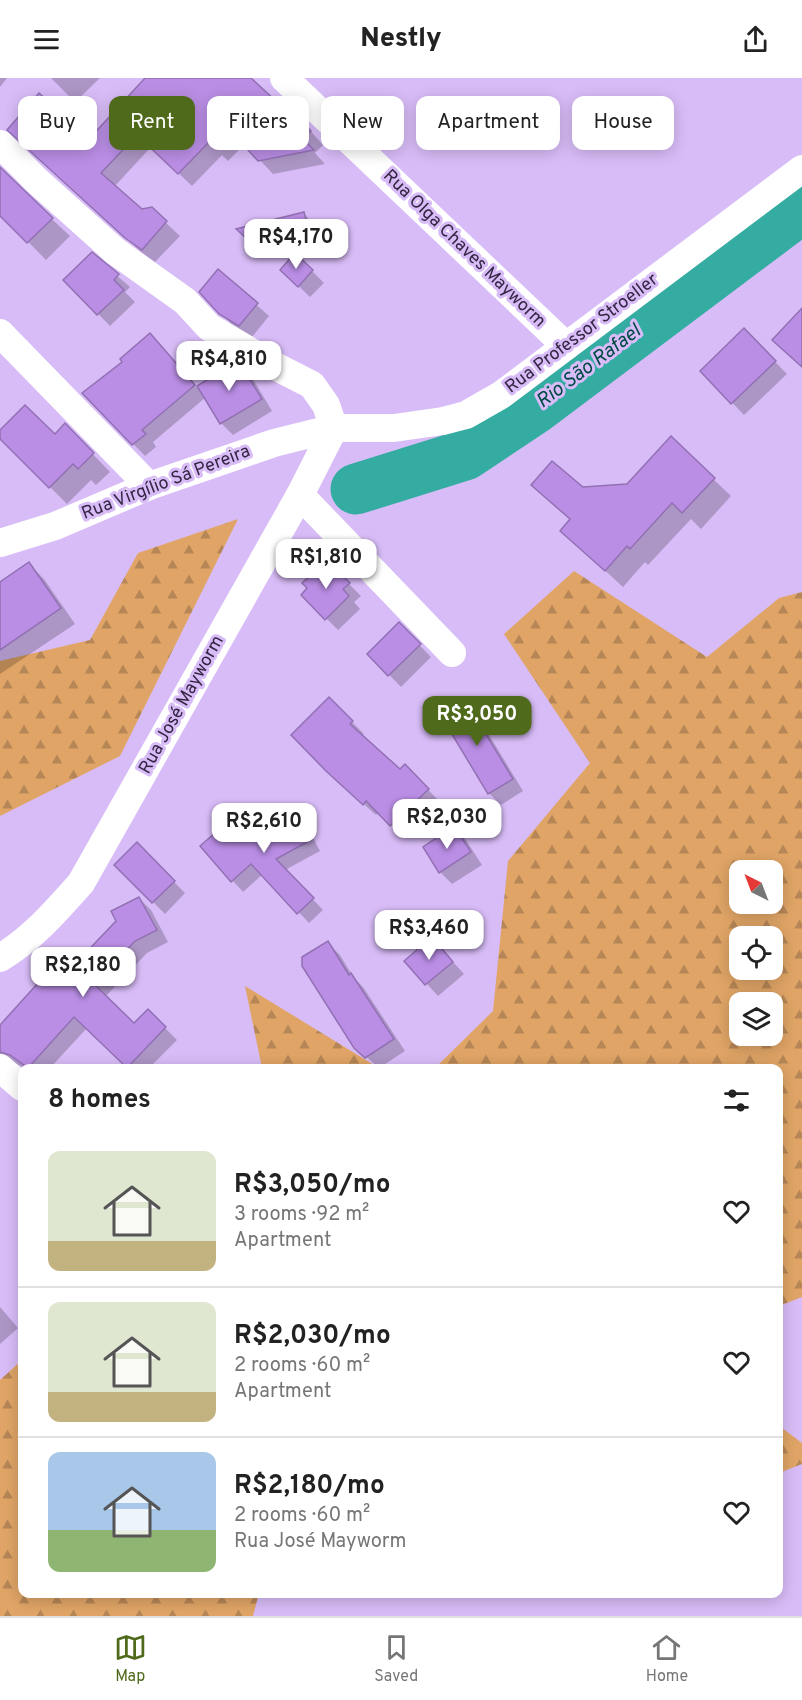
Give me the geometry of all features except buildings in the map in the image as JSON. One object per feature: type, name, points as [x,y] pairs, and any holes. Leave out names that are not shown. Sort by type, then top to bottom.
[{"type":"street","name":"Rua Olga Chaves Mayworm","points":[[284,78],[566,346]]},
{"type":"street","points":[[0,144],[37,181],[115,251],[185,300],[209,327],[312,386],[326,405],[334,428]]},
{"type":"street","name":"Rua Professor Stroeller","points":[[334,428],[394,428],[443,421],[466,415],[501,395],[802,169]]},
{"type":"street","points":[[0,333],[149,486]]},
{"type":"street","name":"Rua Virgílio Sá Pereira","points":[[0,543],[55,526],[149,486],[274,443],[334,428]]},
{"type":"street","name":"Rua José Mayworm","points":[[0,958],[12,951],[50,918],[81,883],[300,495],[334,428]]},
{"type":"street","points":[[300,495],[452,653]]},
{"type":"street","points":[[0,1068],[18,1084]]},
{"type":"green space","points":[[238,519],[120,756],[0,816],[0,661],[90,640],[138,553]]},
{"type":"green space","points":[[574,571],[707,657],[779,598],[802,592],[802,1297],[783,1304],[783,1064],[439,1064],[493,1011],[508,861],[590,763],[504,634]]},
{"type":"green space","points":[[245,986],[372,1064],[261,1064]]},
{"type":"green space","points":[[18,1364],[18,1598],[258,1598],[253,1616],[0,1616],[0,1380]]},
{"type":"green space","points":[[783,1429],[802,1443],[802,1464],[783,1471]]},
{"type":"waterway","name":"Rio São Rafael","points":[[356,489],[465,455],[534,409],[802,208]]}]
